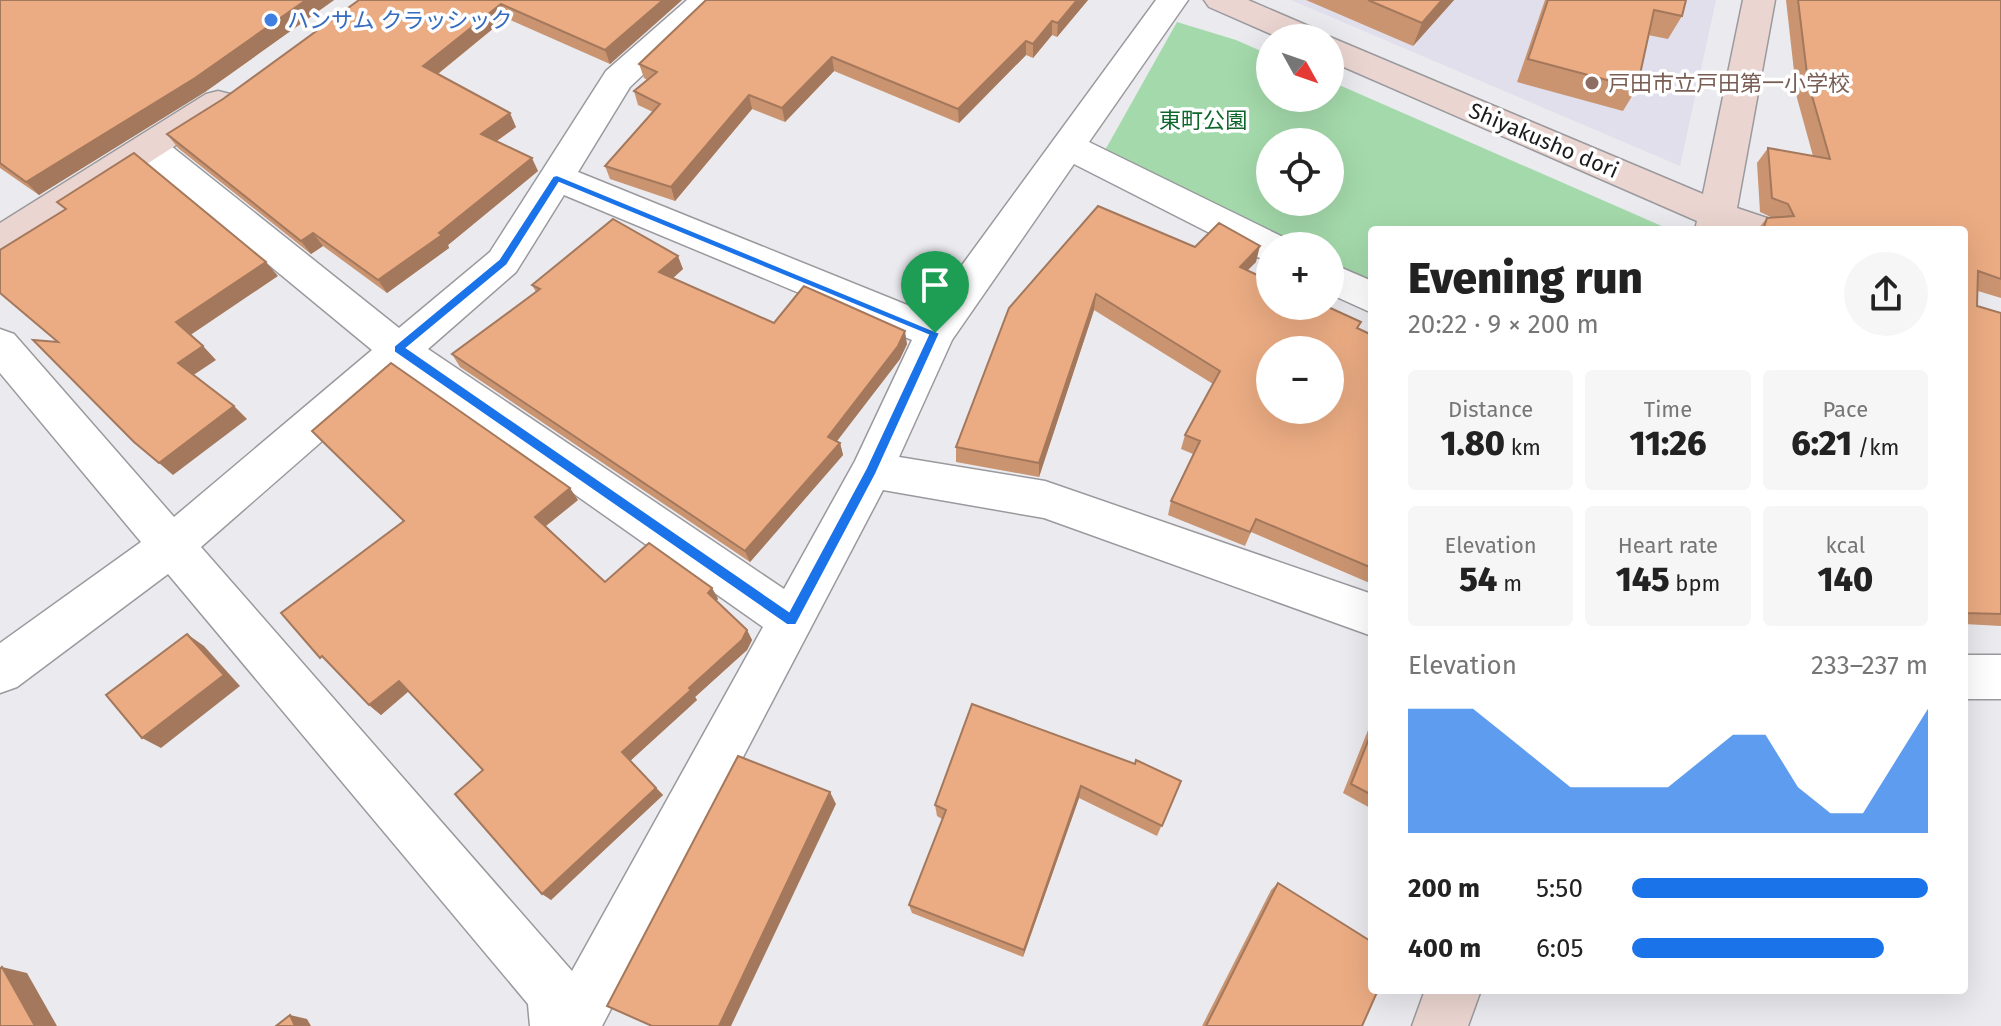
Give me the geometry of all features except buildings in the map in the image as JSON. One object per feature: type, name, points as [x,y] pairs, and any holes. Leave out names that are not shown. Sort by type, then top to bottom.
[{"type":"street","points":[[0,671],[171,546],[503,262],[618,79],[706,0]]},
{"type":"street","points":[[572,1026],[872,470],[935,333],[1172,0]]},
{"type":"street","points":[[1220,0],[1276,24]]},
{"type":"street","points":[[1716,222],[1759,0]]},
{"type":"street","name":"Shiyakusho dori","points":[[1344,54],[1716,222],[1738,226]]},
{"type":"street","points":[[0,241],[244,83]]},
{"type":"street","points":[[1068,146],[1256,240]]},
{"type":"street","points":[[149,147],[398,349],[791,620]]},
{"type":"street","points":[[557,178],[935,333]]},
{"type":"street","points":[[1344,284],[1368,296]]},
{"type":"street","points":[[0,345],[554,993],[558,1026]]},
{"type":"street","points":[[872,470],[1045,500],[1368,614]]},
{"type":"street","points":[[1968,677],[2001,677]]},
{"type":"street","points":[[1440,1026],[1452,994]]},
{"type":"shaded area","name":"戸田市立戸田第一小学校","points":[[1291,0],[1716,0],[1680,166]]},
{"type":"green space","name":"東町公園","points":[[1177,22],[1256,49],[1256,112],[1344,112],[1344,87],[1662,226],[1368,226],[1368,282],[1344,270],[1344,232],[1267,232],[1104,152]]},
{"type":"place","name":"ハンサム クラッシック","points":[[271,20]]},
{"type":"place","name":"戸田市立戸田第一小学校","points":[[1592,83]]},
{"type":"route","points":[[557,178],[935,333],[872,470],[791,620],[398,349],[503,262],[557,178]]}]
